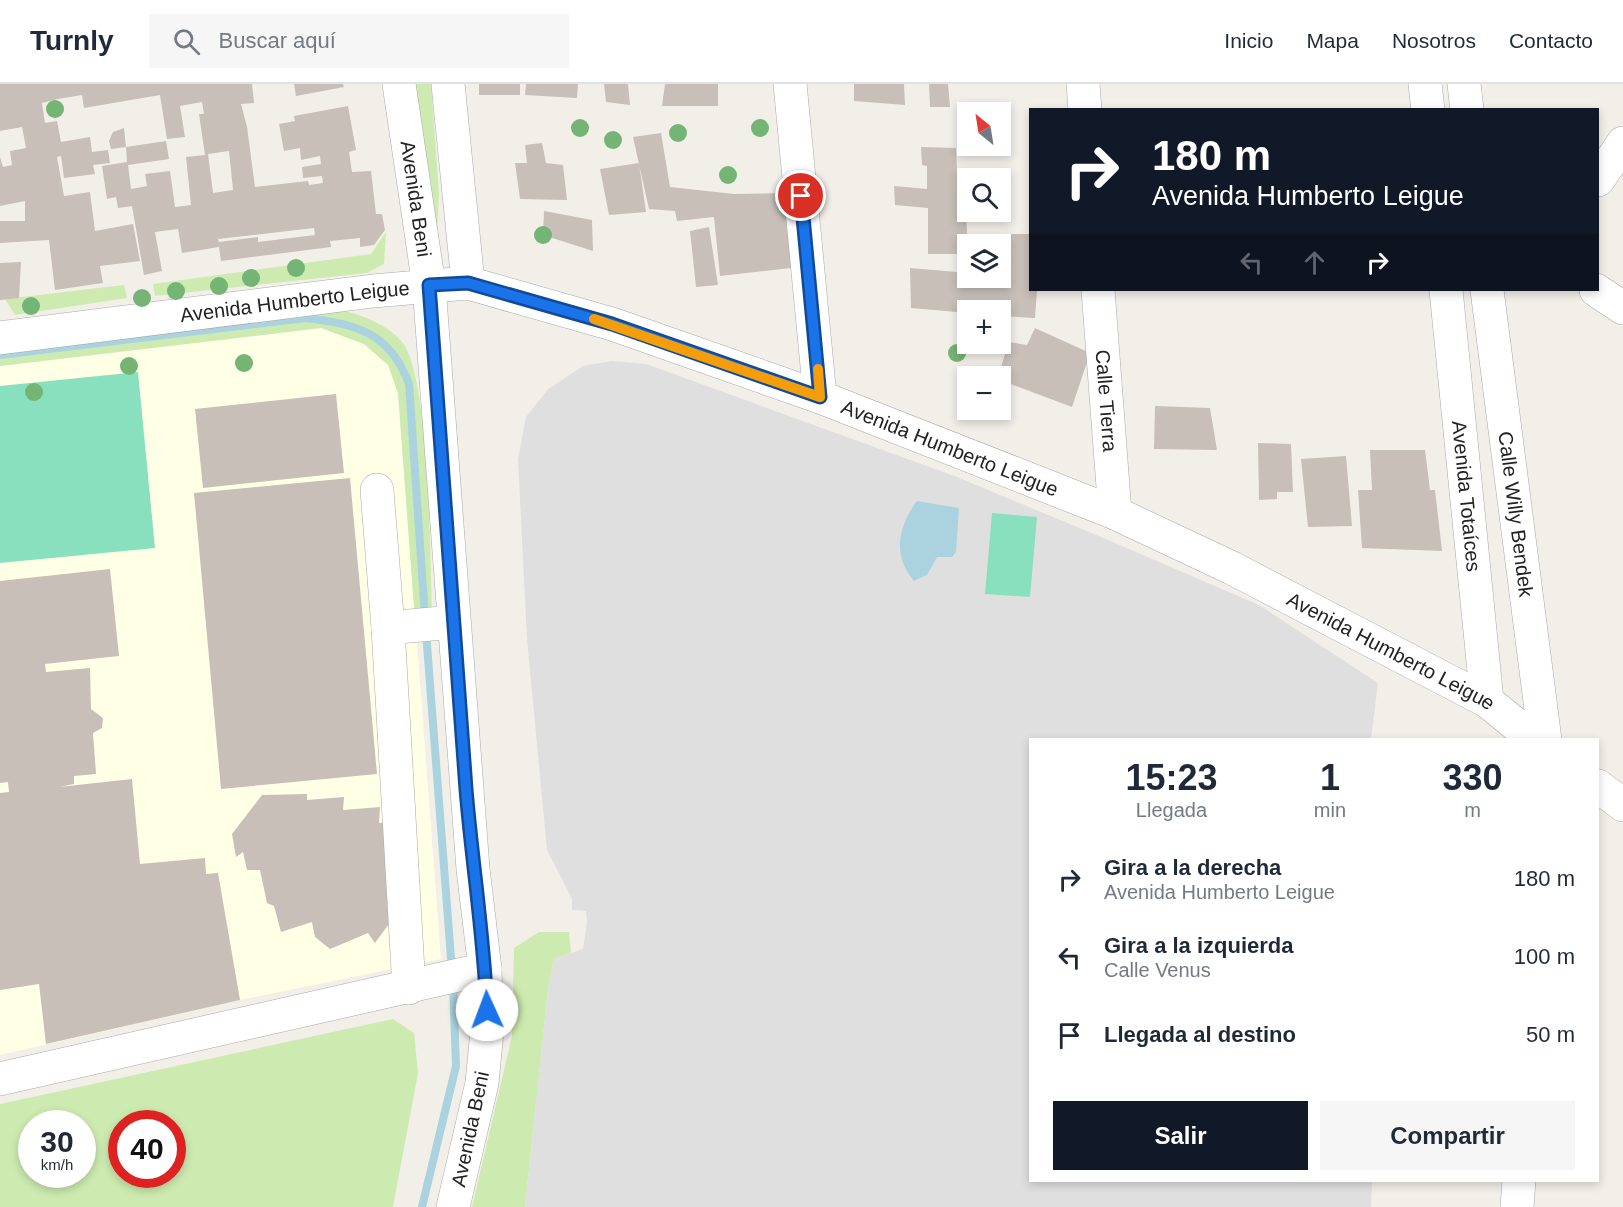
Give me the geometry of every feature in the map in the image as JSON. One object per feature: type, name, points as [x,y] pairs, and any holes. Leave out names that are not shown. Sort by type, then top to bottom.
[{"type":"street","name":"Avenida Beni","points":[[399,84],[429,285],[479,970],[487,1031],[482,1083],[453,1207]]},
{"type":"street","name":"Avenida Beni","points":[[448,84],[468,283]]},
{"type":"street","points":[[790,84],[820,397]]},
{"type":"street","points":[[1083,84],[1085,108]]},
{"type":"street","points":[[1425,84],[1428,108]]},
{"type":"street","points":[[1464,84],[1467,108]]},
{"type":"street","points":[[1599,179],[1623,143]]},
{"type":"street","name":"Avenida Humberto Leigue","points":[[0,338],[429,285],[468,283],[612,324],[820,397],[1115,513],[1232,568],[1487,701],[1533,738]]},
{"type":"street","name":"Calle Tierra","points":[[1098,291],[1115,513]]},
{"type":"street","name":"Avenida Totaíces","points":[[1446,291],[1487,701]]},
{"type":"street","name":"Calle Willy Bendek","points":[[1487,291],[1545,738]]},
{"type":"street","points":[[1598,291],[1623,308]]},
{"type":"street","points":[[377,490],[411,987]]},
{"type":"street","points":[[388,628],[453,622]]},
{"type":"street","points":[[1599,787],[1623,805]]},
{"type":"street","points":[[0,1079],[479,970]]},
{"type":"street","points":[[1517,1207],[1519,1182]]},
{"type":"shaded area","points":[[321,328],[364,344],[388,365],[398,393],[441,959],[240,1000],[0,1055],[0,366]]},
{"type":"shaded area","points":[[612,361],[646,364],[957,477],[1259,605],[1378,683],[1371,738],[1029,738],[1029,1182],[1372,1182],[1371,1207],[525,1207],[548,989],[554,959],[583,949],[587,923],[586,911],[572,910],[572,899],[547,850],[527,639],[518,459],[526,417],[548,389],[583,366]]},
{"type":"green space","points":[[414,84],[431,84],[439,193],[436,261]]},
{"type":"green space","points":[[386,232],[384,264],[367,273],[155,296],[153,284],[371,254]]},
{"type":"green space","points":[[124,285],[127,298],[15,315],[5,299]]},
{"type":"green space","points":[[338,309],[364,317],[396,335],[411,361],[418,391],[427,470],[432,610],[414,608],[398,393],[388,365],[364,344],[321,328],[0,366],[0,350]]},
{"type":"green space","points":[[138,372],[155,548],[0,563],[0,386]]},
{"type":"green space","points":[[992,513],[1037,517],[1030,597],[985,594]]},
{"type":"green space","points":[[539,932],[569,932],[571,953],[554,959],[548,989],[525,1207],[472,1207],[512,1036],[514,948]]},
{"type":"green space","points":[[393,1019],[414,1033],[418,1073],[393,1207],[0,1207],[0,1104]]},
{"type":"water","points":[[917,501],[959,508],[956,552],[952,557],[937,557],[927,575],[914,581],[903,561],[900,541],[905,521]]},
{"type":"building","points":[[0,84],[252,84],[254,103],[241,104],[247,127],[255,187],[308,181],[309,185],[323,183],[322,176],[303,178],[302,167],[321,164],[320,156],[301,160],[300,148],[284,151],[279,124],[295,121],[294,116],[348,106],[356,150],[349,152],[352,172],[371,171],[376,214],[382,214],[385,230],[374,245],[360,247],[360,238],[330,241],[331,247],[221,261],[219,247],[182,253],[178,229],[155,232],[162,271],[144,275],[132,206],[118,208],[116,197],[107,199],[102,166],[127,162],[126,147],[166,141],[169,159],[128,165],[131,189],[147,186],[145,174],[170,171],[175,207],[191,205],[186,157],[205,155],[199,114],[204,114],[202,102],[180,106],[185,137],[167,139],[160,95],[84,108],[82,95],[58,99],[42,103],[45,123],[57,121],[61,142],[90,137],[92,152],[108,150],[110,163],[93,165],[95,174],[64,178],[61,156],[57,157],[64,196],[90,192],[95,231],[133,224],[140,261],[100,266],[103,283],[55,290],[49,240],[0,243],[0,221],[25,221],[25,201],[0,206],[0,157],[3,167],[12,165],[10,151],[26,148],[22,127],[0,131]],"holes":[[[229,151],[233,190],[213,193],[208,154]],[[314,228],[315,235],[258,242],[258,237],[219,242],[218,239]]]},
{"type":"building","points":[[294,84],[343,84],[344,87],[296,96]]},
{"type":"building","points":[[479,84],[520,84],[520,95],[479,95]]},
{"type":"building","points":[[526,84],[578,84],[577,98],[525,95]]},
{"type":"building","points":[[604,84],[628,84],[630,105],[606,102]]},
{"type":"building","points":[[665,84],[718,84],[718,106],[662,106]]},
{"type":"building","points":[[854,84],[904,84],[905,105],[854,101]]},
{"type":"building","points":[[929,84],[948,84],[950,107],[930,107]]},
{"type":"building","points":[[124,128],[126,147],[111,149],[109,141],[113,132]]},
{"type":"building","points":[[661,133],[670,187],[734,194],[788,193],[791,268],[720,276],[714,217],[677,221],[675,211],[649,209],[633,137]]},
{"type":"building","points":[[542,143],[546,163],[563,165],[567,200],[520,199],[515,163],[527,163],[525,145]]},
{"type":"building","points":[[921,147],[956,148],[957,222],[966,222],[967,234],[957,234],[957,254],[928,254],[928,208],[895,205],[894,186],[927,189],[927,166],[922,165]]},
{"type":"building","points":[[639,163],[646,212],[609,215],[600,169]]},
{"type":"building","points":[[544,211],[592,220],[593,251],[543,235]]},
{"type":"building","points":[[709,227],[718,285],[696,287],[690,231]]},
{"type":"building","points":[[1011,234],[1029,234],[1029,291],[1037,291],[1035,318],[1011,317],[1011,300],[957,300],[957,312],[911,308],[910,268],[957,272],[957,288],[1011,288]]},
{"type":"building","points":[[21,262],[19,298],[0,300],[0,263]]},
{"type":"building","points":[[1035,328],[1090,353],[1072,407],[1011,384],[1011,366],[1001,366],[1005,354],[1011,354],[1011,342],[1027,345]]},
{"type":"building","points":[[336,394],[344,473],[203,488],[195,409]]},
{"type":"building","points":[[1155,406],[1210,408],[1217,450],[1154,449]]},
{"type":"building","points":[[1258,443],[1291,444],[1293,492],[1277,492],[1277,499],[1259,500]]},
{"type":"building","points":[[1370,450],[1425,450],[1430,490],[1435,490],[1442,551],[1362,548],[1358,490],[1372,490]]},
{"type":"building","points":[[1346,456],[1352,526],[1308,527],[1301,459]]},
{"type":"building","points":[[350,478],[377,774],[221,789],[194,493]]},
{"type":"building","points":[[110,569],[119,656],[45,664],[46,672],[90,668],[91,709],[103,718],[102,728],[93,733],[96,774],[74,776],[74,784],[59,787],[132,779],[140,864],[205,858],[206,874],[218,873],[240,1000],[46,1044],[39,984],[0,990],[0,793],[9,792],[8,782],[0,783],[0,581]]},
{"type":"building","points":[[307,794],[307,800],[344,797],[343,810],[380,807],[379,823],[389,822],[402,906],[375,943],[368,933],[330,949],[315,937],[312,922],[281,932],[274,906],[267,903],[260,870],[247,870],[243,852],[236,857],[232,834],[262,795]]},
{"type":"waterway","points":[[0,355],[306,318],[341,324],[369,334],[392,353],[409,384],[425,617]]},
{"type":"waterway","points":[[426,632],[452,971]]},
{"type":"waterway","points":[[422,1207],[456,1066],[453,983]]},
{"type":"slow traffic","points":[[594,319],[820,397],[818,369]]},
{"type":"route","points":[[487,1010],[458,689],[429,285],[468,283],[612,324],[820,397],[801,196]]}]
